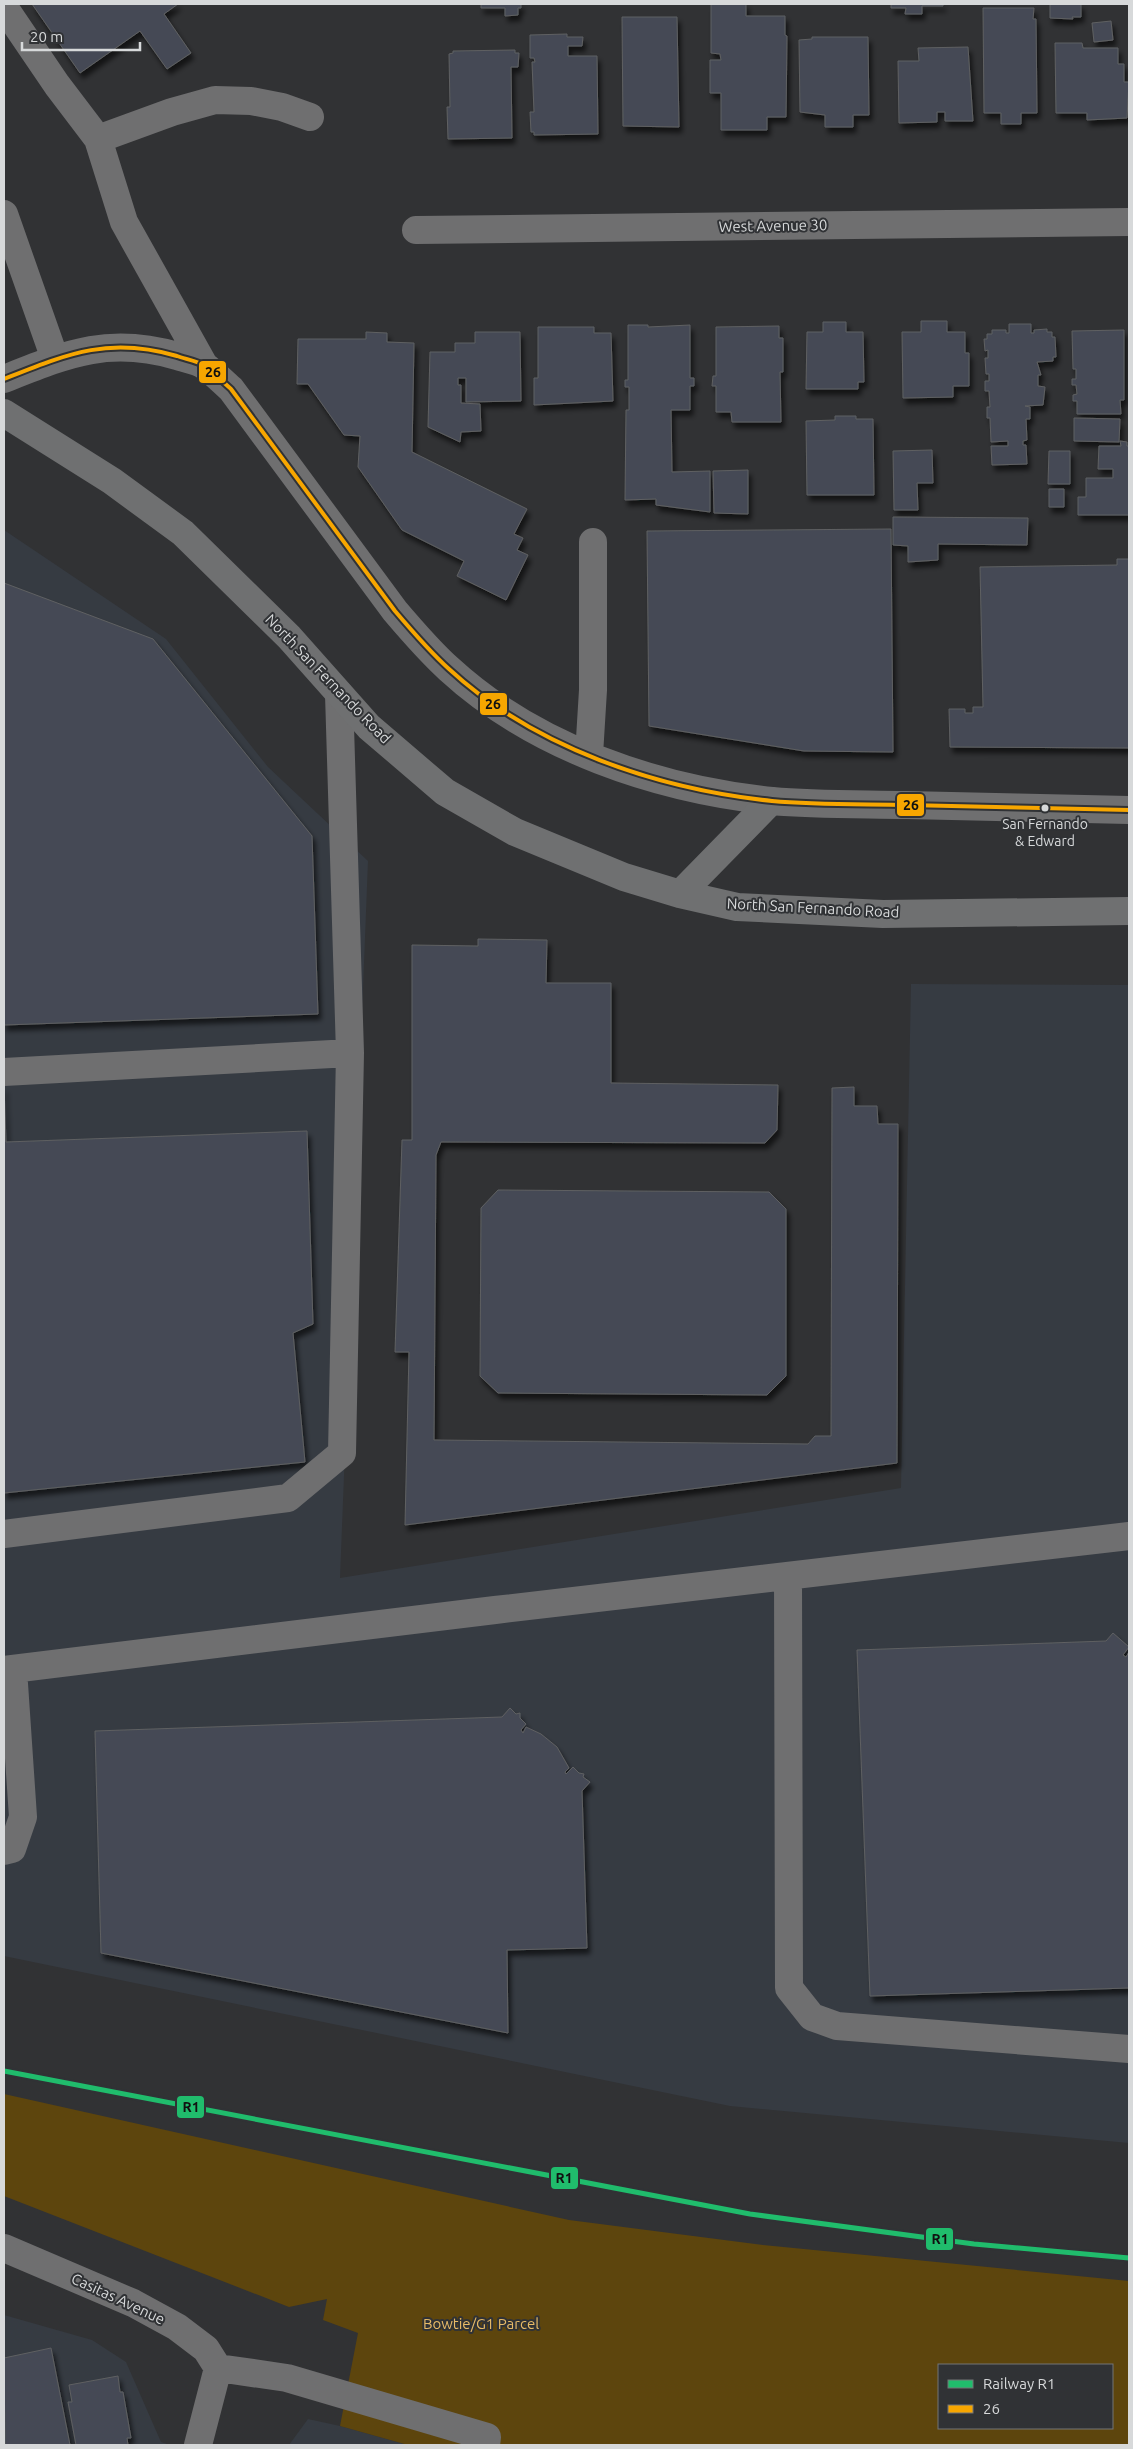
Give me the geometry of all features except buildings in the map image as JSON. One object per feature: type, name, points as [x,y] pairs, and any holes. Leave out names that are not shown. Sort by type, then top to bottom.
[{"type":"main road","name":"North San Fernando Road","points":[[4,413],[112,481],[183,533],[282,631],[369,727],[445,792],[515,832],[624,877],[680,894],[737,906],[883,914],[1129,911]]},
{"type":"main road","points":[[680,894],[771,801]]},
{"type":"street","points":[[4,7],[57,85],[98,138],[124,222],[204,364],[231,389],[395,611],[427,648],[450,670],[484,697],[519,720],[589,755],[646,776],[704,792],[771,801],[1129,810]]},
{"type":"street","points":[[98,138],[172,112],[215,100],[251,101],[282,107],[310,117]]},
{"type":"street","points":[[4,214],[55,359]]},
{"type":"street","name":"West Avenue 30","points":[[416,230],[1129,222]]},
{"type":"street","points":[[4,379],[55,359],[89,350],[124,346],[163,352],[204,364]]},
{"type":"street","points":[[589,755],[593,690],[593,542]]},
{"type":"street","points":[[4,1534],[288,1498],[342,1453],[350,1053],[339,694]]},
{"type":"street","points":[[4,1072],[350,1053]]},
{"type":"street","points":[[4,1851],[12,1849],[23,1817],[8,1670],[1129,1536]]},
{"type":"street","points":[[788,1576],[789,1988],[812,2017],[837,2026],[1129,2049]]},
{"type":"street","name":"Casitas Avenue","points":[[4,2248],[133,2303],[177,2326],[206,2349],[218,2368]]},
{"type":"street","points":[[198,2445],[218,2368],[287,2378],[487,2437],[486,2445]]},
{"type":"shaded area","points":[[4,530],[166,639],[268,767],[368,861],[340,1578],[901,1488],[911,984],[1129,985],[1129,2143],[730,2106],[4,1956]]},
{"type":"shaded area","points":[[4,2315],[92,2340],[126,2362],[161,2442],[170,2445],[4,2445]]},
{"type":"shaded area","points":[[308,2419],[340,2426],[408,2445],[289,2445]]},
{"type":"green space","name":"Bowtie/G1 Parcel","points":[[4,2094],[569,2220],[763,2245],[1129,2281],[1129,2445],[408,2445],[340,2426],[358,2333],[323,2320],[327,2299],[289,2307],[4,2196]]},
{"type":"rail line","name":"R1","points":[[4,2071],[750,2214],[974,2244],[1129,2258]]},
{"type":"transit line","name":"26","points":[[4,379],[68,355],[109,348],[152,350],[191,360],[205,366],[231,389],[395,611],[449,669],[483,697],[520,721],[559,742],[600,760],[642,775],[685,786],[772,801],[822,804],[1129,810]]},
{"type":"place","name":"San Fernando & Edward","points":[[1045,808]]}]
